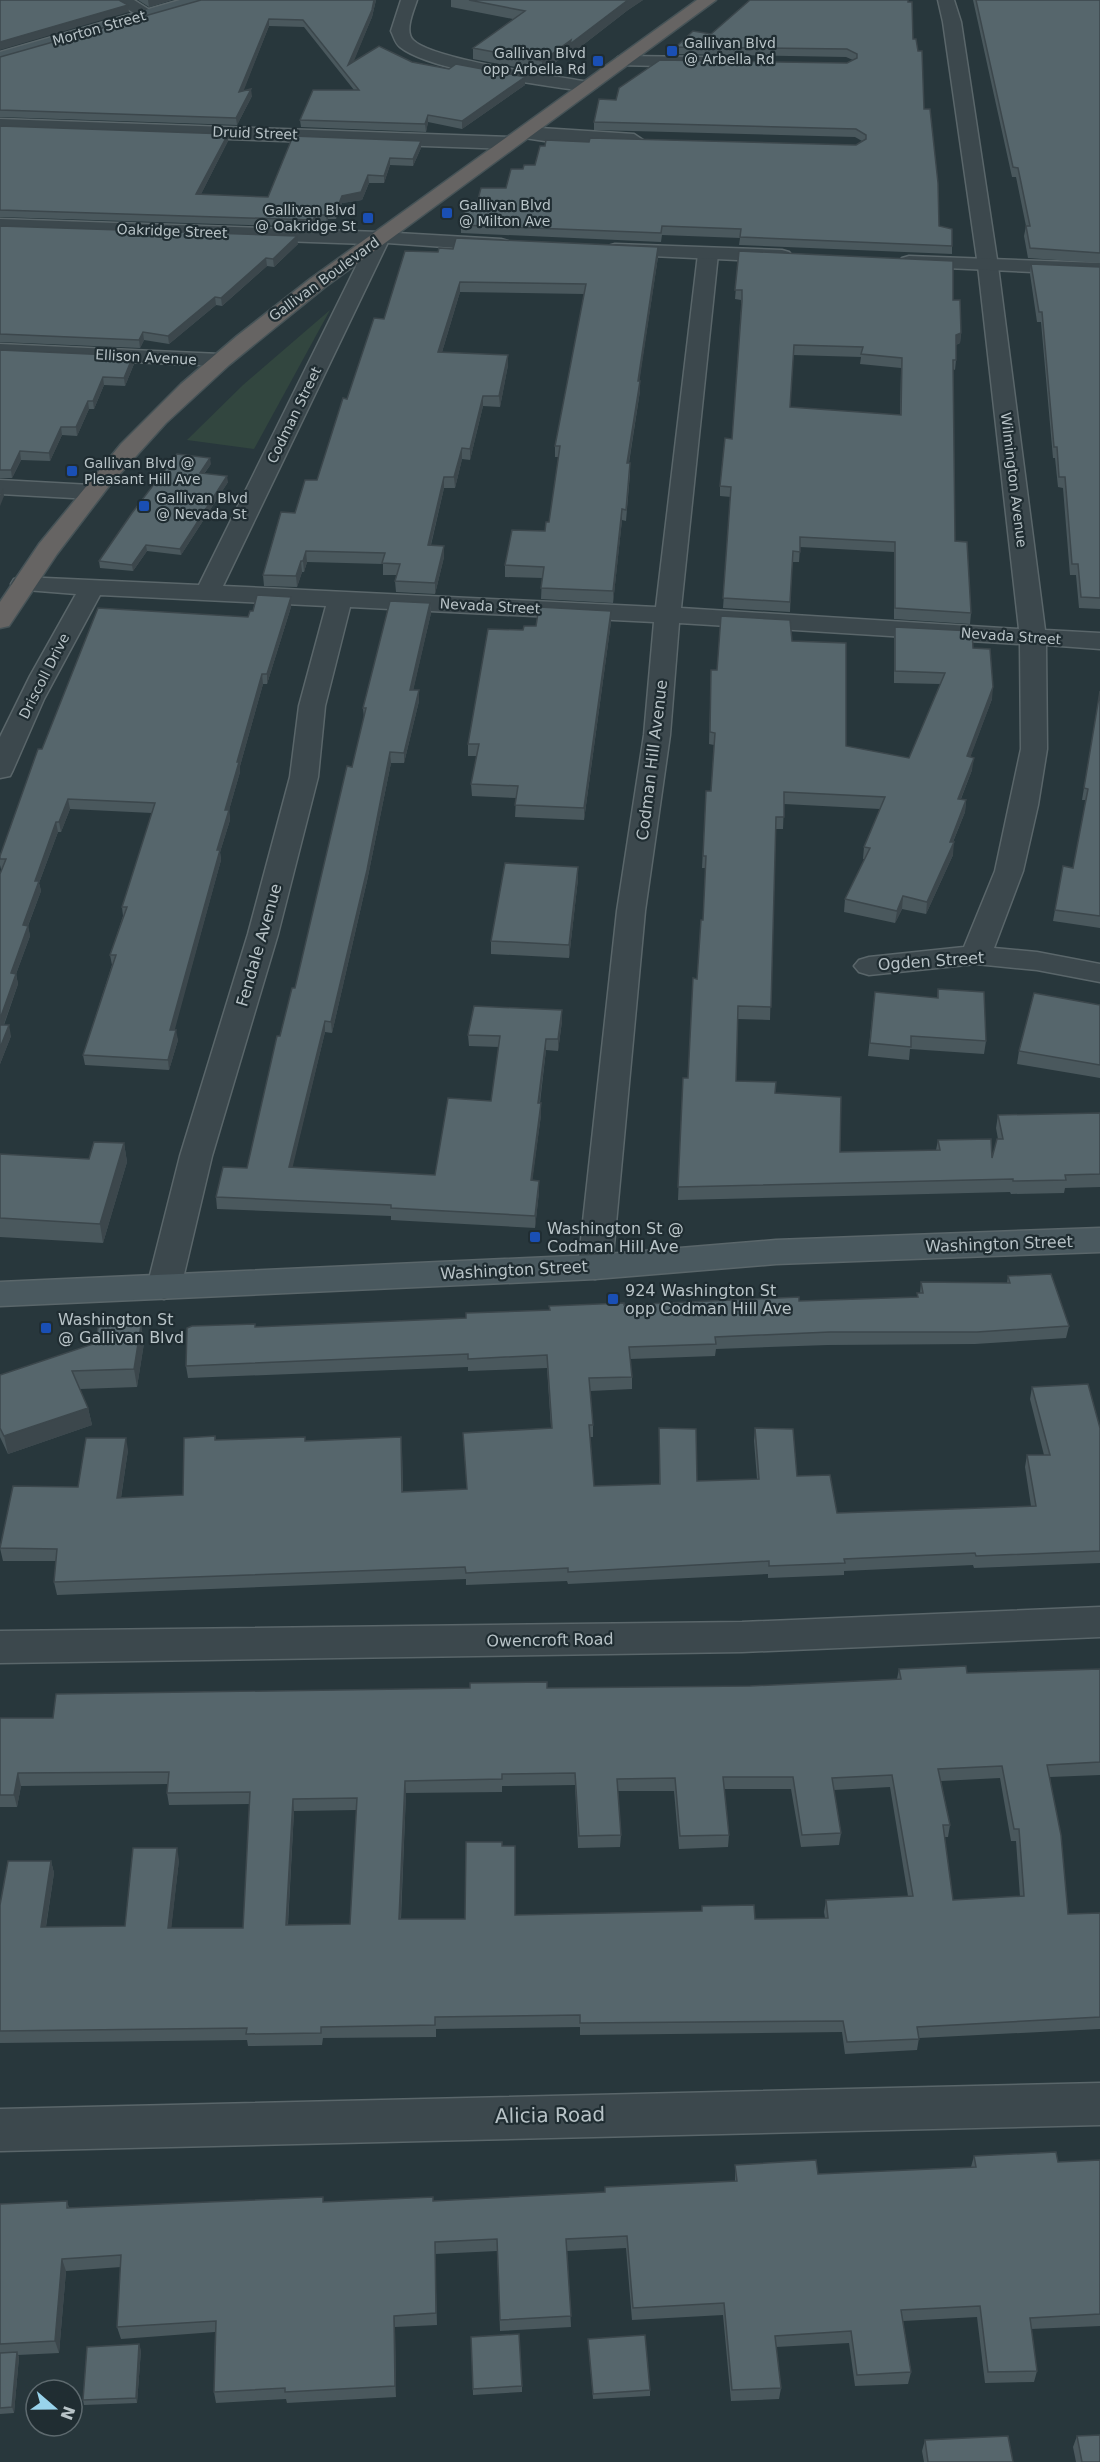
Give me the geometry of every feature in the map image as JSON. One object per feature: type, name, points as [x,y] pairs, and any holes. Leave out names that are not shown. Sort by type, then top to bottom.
[{"type":"highway","name":"Gallivan Boulevard","points":[[0,621],[23,584],[91,492],[137,440],[220,360],[278,312],[708,0]]},
{"type":"main road","name":"Morton Street","points":[[0,57],[198,0]]},
{"type":"main road","name":"Washington Street","points":[[0,1294],[595,1267],[776,1252],[1100,1241]]},
{"type":"street","points":[[121,0],[148,14]]},
{"type":"street","points":[[409,0],[400,31],[405,43],[422,52],[454,62],[588,87]]},
{"type":"street","name":"Wilmington Avenue","points":[[946,0],[952,22],[987,266],[1033,638],[1034,749],[1024,805],[1009,871],[976,955]]},
{"type":"street","points":[[624,61],[718,62]]},
{"type":"street","name":"Druid Street","points":[[0,125],[650,140]]},
{"type":"street","name":"Oakridge Street","points":[[0,225],[380,238],[520,246]]},
{"type":"street","name":"Codman Street","points":[[208,592],[380,238]]},
{"type":"street","points":[[590,249],[801,257]]},
{"type":"street","name":"Codman Hill Avenue","points":[[595,1267],[631,911],[657,735],[677,506],[708,254]]},
{"type":"street","points":[[894,261],[1100,269]]},
{"type":"street","name":"Ellison Avenue","points":[[0,350],[220,360]]},
{"type":"street","points":[[0,487],[91,492]]},
{"type":"street","name":"Nevada Street","points":[[23,584],[668,615],[1033,638],[1100,640]]},
{"type":"street","name":"Driscoll Drive","points":[[0,770],[12,739],[64,636],[93,586]]},
{"type":"street","name":"Fendale Avenue","points":[[164,1287],[196,1156],[263,934],[304,777],[312,706],[340,600]]},
{"type":"street","name":"Ogden Street","points":[[869,966],[976,955],[1037,961],[1100,973]]},
{"type":"street","name":"Owencroft Road","points":[[0,1647],[742,1638],[1100,1622]]},
{"type":"street","name":"Alicia Road","points":[[0,2130],[306,2120],[1100,2104]]},
{"type":"green space","points":[[330,310],[254,449],[187,440],[243,385]]},
{"type":"building","points":[[0,0],[119,0],[128,5],[0,42]]},
{"type":"building","points":[[201,0],[374,0],[372,10],[348,65],[379,46],[412,62],[449,69],[456,64],[525,77],[462,121],[428,115],[425,124],[300,120],[313,90],[359,90],[303,20],[269,19],[239,92],[251,89],[236,118],[0,110],[0,57]]},
{"type":"building","points":[[469,0],[628,0],[570,44],[571,40],[542,61],[473,48],[525,11]]},
{"type":"building","points":[[750,0],[908,0],[912,2],[913,39],[916,39],[918,51],[922,51],[924,109],[930,109],[938,183],[939,226],[952,229],[952,246],[740,237],[741,229],[662,226],[661,233],[461,225],[466,207],[476,207],[481,188],[506,188],[511,169],[523,169],[524,165],[535,165],[540,146],[545,146],[546,140],[589,142],[590,138],[856,145],[866,139],[866,135],[856,129],[594,122],[599,99],[616,100],[619,88],[660,60],[847,63],[857,58],[857,54],[847,49],[676,47],[693,31],[711,34]]},
{"type":"building","points":[[976,0],[1100,0],[1100,253],[1030,248],[1026,226],[1030,226],[1018,168],[1013,167]]},
{"type":"building","points":[[0,126],[228,134],[196,194],[268,197],[293,136],[421,141],[413,159],[390,158],[384,176],[368,175],[361,192],[342,196],[336,211],[328,211],[326,215],[316,215],[313,220],[0,210]]},
{"type":"building","points":[[0,226],[297,236],[273,259],[266,258],[221,298],[215,297],[168,336],[143,332],[139,340],[0,334]]},
{"type":"building","points":[[456,238],[658,247],[627,463],[630,463],[626,510],[622,509],[613,591],[541,588],[544,567],[505,565],[512,530],[545,531],[546,522],[549,522],[560,446],[555,446],[586,284],[460,282],[438,352],[508,355],[499,396],[483,396],[470,449],[462,448],[454,477],[444,477],[428,545],[444,546],[435,583],[395,581],[400,564],[382,563],[385,553],[306,551],[296,576],[263,575],[281,512],[295,513],[305,480],[317,480],[343,398],[347,399],[374,318],[384,319],[405,251],[438,252],[439,248],[453,249]]},
{"type":"building","points":[[739,251],[953,261],[953,300],[960,300],[961,333],[956,335],[956,360],[953,360],[955,541],[967,542],[971,613],[895,608],[895,542],[800,537],[800,552],[793,551],[790,602],[723,598],[731,487],[720,486],[725,438],[732,439],[742,301],[742,290],[735,290]],"holes":[[[794,345],[863,347],[861,354],[902,358],[901,415],[790,407]]]},
{"type":"building","points":[[1031,264],[1100,267],[1100,598],[1081,597],[1078,564],[1072,564],[1065,477],[1059,477],[1057,447],[1054,447],[1042,312],[1039,312]]},
{"type":"building","points":[[0,350],[133,356],[124,378],[103,377],[93,401],[88,401],[76,427],[61,427],[49,453],[20,451],[11,470],[0,470]]},
{"type":"building","points":[[177,454],[210,458],[200,473],[227,476],[180,549],[146,545],[132,565],[99,561],[132,513]]},
{"type":"building","points":[[257,595],[291,597],[267,674],[262,674],[237,762],[239,762],[225,810],[229,810],[217,850],[220,850],[170,1030],[176,1030],[168,1060],[83,1055],[116,955],[110,955],[127,907],[122,907],[155,803],[68,799],[59,822],[56,822],[35,881],[39,881],[23,925],[28,926],[11,973],[16,974],[0,1019],[0,874],[6,859],[0,859],[0,856],[38,749],[42,749],[98,608],[248,617],[250,611],[253,611]]},
{"type":"building","points":[[390,601],[430,603],[410,690],[419,690],[404,753],[390,752],[367,870],[331,1022],[325,1021],[289,1167],[435,1175],[448,1098],[491,1101],[500,1036],[468,1035],[474,1006],[562,1010],[558,1039],[546,1039],[531,1180],[539,1181],[535,1216],[391,1208],[391,1205],[216,1197],[223,1167],[247,1168],[277,1036],[280,1036],[292,988],[295,988],[347,766],[352,767],[366,708],[363,708]]},
{"type":"building","points":[[539,607],[611,611],[584,808],[515,805],[518,786],[471,784],[479,744],[468,744],[488,629],[523,630],[524,626],[536,626]]},
{"type":"building","points":[[721,616],[790,620],[792,641],[846,643],[846,746],[909,758],[945,673],[895,671],[895,627],[972,631],[973,648],[990,649],[993,687],[967,756],[974,758],[958,799],[966,800],[950,842],[954,842],[927,902],[903,896],[897,911],[845,899],[870,848],[864,847],[885,797],[784,792],[784,817],[776,817],[771,1007],[738,1006],[736,1081],[776,1082],[775,1093],[841,1097],[840,1152],[940,1150],[938,1140],[991,1139],[992,1158],[997,1139],[1003,1139],[998,1115],[1100,1113],[1100,1174],[1065,1175],[1066,1180],[1013,1181],[1013,1179],[678,1187],[683,1078],[688,1078],[693,978],[697,979],[701,920],[703,920],[706,791],[711,791],[715,733],[710,732],[711,670],[717,670]]},
{"type":"building","points":[[1100,691],[1100,916],[1055,910],[1063,866],[1073,868],[1088,789],[1084,788]]},
{"type":"building","points":[[505,863],[578,867],[569,945],[491,941]]},
{"type":"building","points":[[938,989],[984,992],[986,1041],[911,1036],[911,1047],[870,1043],[875,992],[938,998]]},
{"type":"building","points":[[1034,993],[1100,1005],[1100,1065],[1019,1051]]},
{"type":"building","points":[[0,1025],[9,1025],[0,1048]]},
{"type":"building","points":[[94,1142],[124,1143],[100,1224],[0,1218],[0,1154],[89,1159]]},
{"type":"building","points":[[1051,1274],[1069,1326],[977,1332],[830,1332],[715,1337],[716,1344],[629,1347],[632,1377],[589,1378],[593,1425],[589,1425],[594,1486],[660,1484],[659,1428],[696,1429],[697,1481],[759,1479],[755,1428],[793,1429],[797,1476],[830,1475],[837,1513],[1036,1506],[1027,1455],[1050,1455],[1032,1387],[1088,1384],[1100,1428],[1100,1551],[976,1556],[975,1553],[844,1559],[845,1563],[769,1566],[769,1561],[568,1572],[568,1568],[466,1573],[465,1567],[54,1582],[57,1549],[0,1548],[13,1486],[78,1487],[86,1438],[126,1438],[117,1498],[183,1495],[184,1438],[215,1436],[215,1440],[305,1437],[305,1441],[401,1437],[402,1492],[467,1489],[463,1433],[552,1428],[547,1355],[468,1359],[468,1354],[186,1366],[187,1328],[192,1326],[255,1324],[255,1327],[466,1318],[466,1313],[550,1310],[549,1306],[624,1303],[624,1305],[799,1297],[799,1301],[918,1297],[917,1293],[923,1293],[921,1282],[1010,1283],[1008,1276]]},
{"type":"building","points":[[141,1325],[134,1369],[72,1371],[88,1408],[4,1436],[0,1428],[0,1375],[96,1343],[98,1327]]},
{"type":"building","points":[[966,1666],[967,1673],[1100,1669],[1100,1762],[1047,1765],[1061,1835],[1068,1914],[1100,1913],[1100,2017],[917,2027],[919,2039],[847,2042],[843,2021],[580,2023],[580,2015],[435,2017],[435,2025],[321,2027],[321,2033],[246,2034],[247,2028],[0,2031],[0,1905],[8,1861],[51,1861],[41,1927],[125,1926],[133,1848],[177,1848],[168,1928],[243,1928],[250,1792],[167,1793],[169,1772],[18,1773],[14,1795],[0,1795],[0,1718],[53,1718],[56,1694],[470,1688],[470,1683],[547,1682],[547,1688],[750,1686],[901,1679],[899,1669]],"holes":[[[1002,1766],[1014,1829],[1019,1829],[1024,1896],[953,1900],[943,1825],[950,1825],[938,1769]],[[575,1773],[579,1836],[621,1835],[617,1779],[675,1778],[680,1836],[729,1835],[723,1777],[793,1777],[802,1835],[841,1833],[832,1778],[892,1775],[913,1896],[826,1900],[828,1918],[755,1919],[754,1905],[702,1906],[702,1911],[515,1915],[515,1846],[502,1846],[502,1842],[466,1842],[465,1919],[399,1919],[405,1781],[502,1779],[502,1774]],[[357,1798],[350,1924],[286,1925],[293,1799]]]},
{"type":"building","points":[[1056,2152],[1058,2162],[1100,2160],[1100,2314],[1030,2318],[1037,2371],[988,2372],[980,2306],[901,2310],[911,2372],[857,2375],[851,2331],[775,2336],[781,2388],[732,2390],[724,2303],[633,2308],[627,2236],[566,2239],[571,2316],[500,2320],[497,2239],[435,2242],[436,2313],[394,2316],[395,2386],[285,2392],[285,2388],[214,2392],[216,2321],[117,2327],[121,2255],[62,2259],[55,2341],[0,2344],[0,2204],[67,2201],[67,2208],[323,2197],[323,2202],[433,2197],[433,2201],[605,2192],[605,2187],[737,2181],[735,2165],[816,2160],[818,2174],[976,2167],[974,2156]]},
{"type":"building","points":[[519,2334],[522,2386],[473,2389],[471,2337]]},
{"type":"building","points":[[645,2335],[650,2390],[593,2394],[588,2339]]},
{"type":"building","points":[[139,2344],[136,2398],[84,2400],[87,2347]]},
{"type":"building","points":[[17,2352],[12,2407],[0,2408],[0,2353]]},
{"type":"building","points":[[1100,2435],[1100,2462],[1082,2462],[1077,2436]]},
{"type":"building","points":[[1008,2436],[1013,2462],[928,2462],[925,2440]]},
{"type":"place","name":"Gallivan Blvd @ Arbella Rd","points":[[672,51]]},
{"type":"place","name":"Gallivan Blvd opp Arbella Rd","points":[[598,61]]},
{"type":"place","name":"Gallivan Blvd @ Milton Ave","points":[[447,213]]},
{"type":"place","name":"Gallivan Blvd @ Oakridge St","points":[[368,218]]},
{"type":"place","name":"Gallivan Blvd @ Pleasant Hill Ave","points":[[72,471]]},
{"type":"place","name":"Gallivan Blvd @ Nevada St","points":[[144,506]]},
{"type":"place","name":"Washington St @ Codman Hill Ave","points":[[535,1237]]},
{"type":"place","name":"924 Washington St opp Codman Hill Ave","points":[[613,1299]]},
{"type":"place","name":"Washington St @ Gallivan Blvd","points":[[46,1328]]}]
